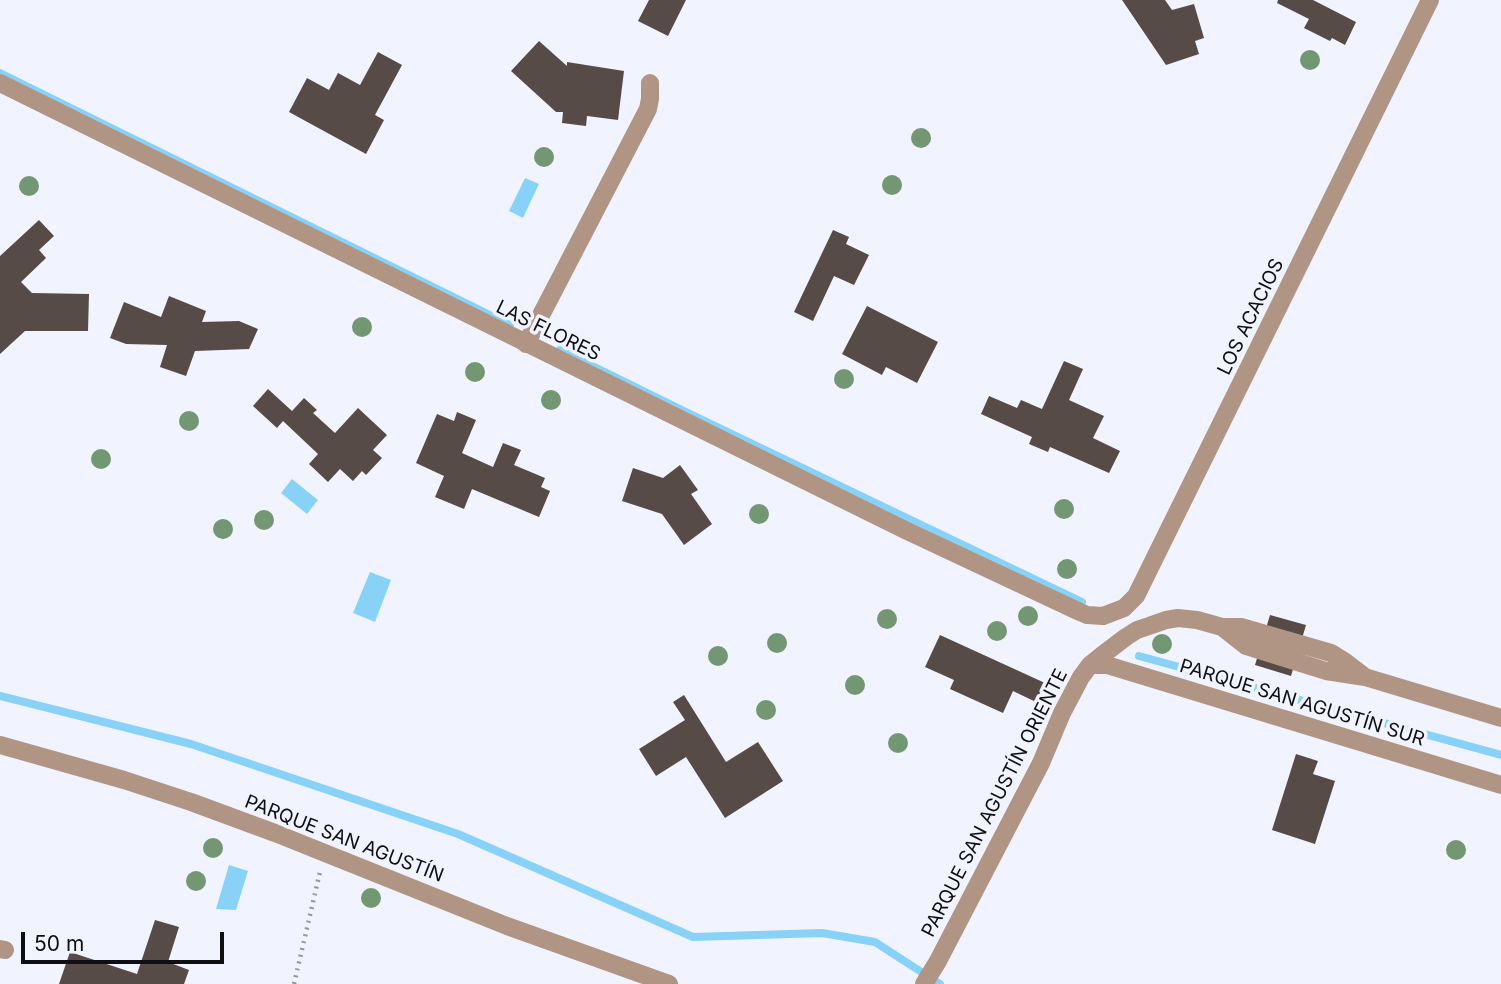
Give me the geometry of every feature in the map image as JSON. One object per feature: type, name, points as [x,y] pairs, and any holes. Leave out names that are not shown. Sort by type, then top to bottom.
[{"type":"street","name":"LOS ACACIOS","points":[[1080,612],[1103,615],[1124,608],[1136,596],[1430,0]]},
{"type":"street","name":"LAS FLORES","points":[[0,83],[905,530],[1080,612]]},
{"type":"street","points":[[526,344],[648,109],[650,83]]},
{"type":"street","name":"PARQUE SAN AGUSTÍN ORIENTE","points":[[924,984],[1041,763],[1081,677],[1104,653],[1137,630],[1178,618],[1222,627],[1251,629],[1331,653],[1365,677],[1501,718]]},
{"type":"street","name":"PARQUE SAN AGUSTÍN SUR","points":[[1090,666],[1107,665],[1501,785]]},
{"type":"street","name":"PARQUE SAN AGUSTÍN","points":[[0,745],[191,802],[507,926],[669,984]]},
{"type":"path","points":[[294,984],[320,875]]},
{"type":"water","points":[[525,178],[539,184],[523,218],[509,211]]},
{"type":"water","points":[[292,479],[318,500],[307,514],[281,493]]},
{"type":"water","points":[[370,572],[391,580],[375,622],[353,613]]},
{"type":"water","points":[[229,865],[248,871],[236,910],[216,909]]},
{"type":"building","points":[[649,0],[686,0],[668,36],[638,21]]},
{"type":"building","points":[[1122,0],[1165,0],[1172,10],[1194,4],[1204,38],[1195,41],[1199,54],[1166,65]]},
{"type":"building","points":[[1278,0],[1313,0],[1356,22],[1345,45],[1332,38],[1330,41],[1304,28],[1309,19],[1277,3]]},
{"type":"building","points":[[539,41],[567,66],[567,62],[624,71],[618,120],[587,116],[586,126],[562,123],[563,112],[556,112],[511,71]]},
{"type":"building","points":[[378,52],[402,65],[375,115],[384,120],[366,154],[289,112],[307,78],[329,90],[338,73],[360,85]]},
{"type":"building","points":[[39,220],[54,236],[39,250],[46,258],[21,282],[32,293],[89,294],[88,331],[25,331],[0,354],[0,256]]},
{"type":"building","points":[[833,230],[849,237],[846,244],[869,255],[854,285],[834,276],[813,321],[794,312]]},
{"type":"building","points":[[169,296],[206,311],[202,322],[239,321],[258,329],[249,349],[195,351],[186,376],[160,367],[167,345],[126,344],[110,338],[124,302],[161,317]]},
{"type":"building","points":[[867,306],[938,342],[917,383],[886,367],[882,375],[842,354]]},
{"type":"building","points":[[1064,361],[1083,369],[1069,400],[1104,416],[1093,438],[1120,451],[1109,473],[1050,447],[1048,452],[1029,444],[1032,437],[981,414],[989,396],[1017,408],[1021,400],[1042,409]]},
{"type":"building","points":[[268,389],[292,411],[304,398],[317,410],[313,413],[335,433],[358,408],[387,435],[373,450],[382,458],[366,475],[362,471],[353,481],[340,469],[328,482],[309,464],[318,454],[283,421],[277,428],[253,406]]},
{"type":"building","points":[[457,412],[476,420],[462,453],[493,467],[503,443],[521,450],[514,465],[545,478],[541,487],[550,491],[539,517],[472,489],[464,509],[435,497],[444,476],[416,463],[437,414],[454,421]]},
{"type":"building","points":[[680,465],[698,490],[691,494],[712,524],[684,545],[662,514],[622,501],[633,468],[663,478]]},
{"type":"building","points":[[1270,615],[1306,625],[1291,676],[1255,665]]},
{"type":"building","points":[[940,635],[1045,683],[1036,702],[1013,691],[1003,713],[950,689],[954,680],[925,667]]},
{"type":"building","points":[[684,695],[726,762],[758,742],[783,781],[725,818],[686,757],[656,776],[639,749],[685,720],[673,702]]},
{"type":"building","points":[[1296,754],[1318,761],[1313,774],[1335,781],[1315,844],[1272,830]]},
{"type":"building","points":[[155,920],[179,927],[168,962],[189,970],[184,984],[59,984],[70,952],[137,974]]},
{"type":"waterway","points":[[0,73],[510,325]]},
{"type":"waterway","points":[[560,350],[1082,602]]},
{"type":"waterway","points":[[1139,656],[1501,755]]},
{"type":"waterway","points":[[0,696],[191,744],[458,834],[693,937],[822,933],[875,942],[940,984]]}]
